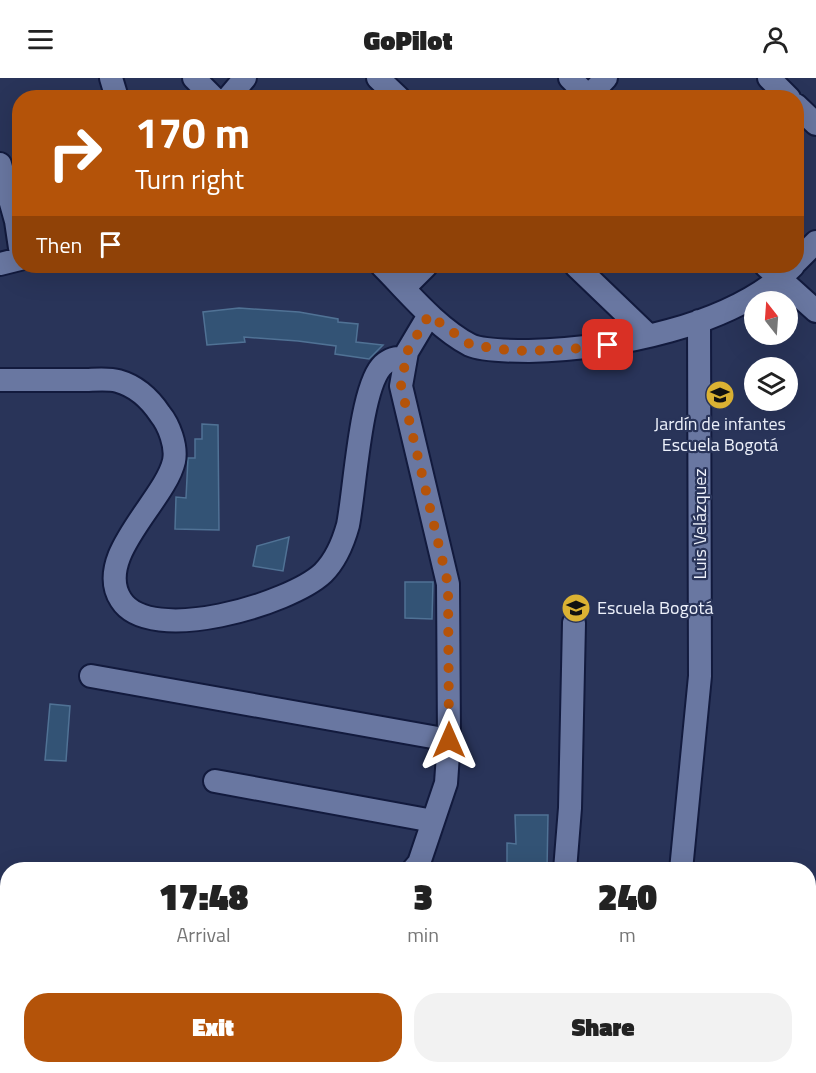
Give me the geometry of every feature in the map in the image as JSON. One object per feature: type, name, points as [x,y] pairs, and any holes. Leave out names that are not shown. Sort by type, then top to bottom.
[{"type":"street","points":[[194,78],[206,90]]},
{"type":"street","points":[[235,90],[245,78]]},
{"type":"street","points":[[378,78],[391,90]]},
{"type":"street","points":[[570,78],[582,90]]},
{"type":"street","points":[[595,90],[606,78]]},
{"type":"street","points":[[769,78],[781,90]]},
{"type":"street","points":[[804,113],[816,124]]},
{"type":"street","points":[[0,164],[12,207]]},
{"type":"street","points":[[804,254],[816,242]]},
{"type":"street","points":[[389,273],[429,315],[471,345],[514,351],[561,350],[608,345],[649,336],[699,321],[739,303],[776,273]]},
{"type":"street","points":[[404,288],[419,273]]},
{"type":"street","points":[[583,273],[649,336]]},
{"type":"street","points":[[783,273],[816,311]]},
{"type":"street","points":[[419,862],[446,783],[449,740],[448,584],[401,386],[407,352],[429,315]]},
{"type":"street","name":"Luis Velázquez","points":[[682,862],[700,676],[699,321]]},
{"type":"street","points":[[0,380],[117,380],[137,390],[154,405],[170,431],[174,461],[165,480],[131,533],[118,563],[116,587],[122,602],[135,614],[143,617],[183,620],[219,615],[270,603],[305,586],[331,563],[338,552],[348,525],[370,392],[382,365],[393,359],[406,358]]},
{"type":"street","points":[[566,862],[570,808],[574,623]]},
{"type":"street","points":[[91,676],[449,740]]},
{"type":"street","points":[[215,781],[433,820]]},
{"type":"building","points":[[239,308],[299,312],[338,319],[338,322],[358,324],[356,342],[383,345],[369,359],[335,354],[336,346],[298,341],[244,337],[245,342],[207,345],[203,312]]},
{"type":"building","points":[[202,424],[218,425],[219,530],[175,529],[176,497],[186,498],[188,458],[195,458],[195,439],[202,439]]},
{"type":"building","points":[[289,537],[283,571],[253,566],[257,546]]},
{"type":"building","points":[[405,582],[433,582],[432,619],[405,618]]},
{"type":"building","points":[[50,704],[70,706],[66,761],[45,760]]},
{"type":"building","points":[[515,815],[548,815],[547,862],[507,862],[507,843],[516,844]]},
{"type":"place","name":"Jardín de infantes Escuela Bogotá","points":[[720,395]]},
{"type":"place","name":"Escuela Bogotá","points":[[576,608]]},
{"type":"route","points":[[449,740],[448,584],[401,386],[407,352],[429,315],[471,345],[514,351],[561,350],[608,345]]}]
